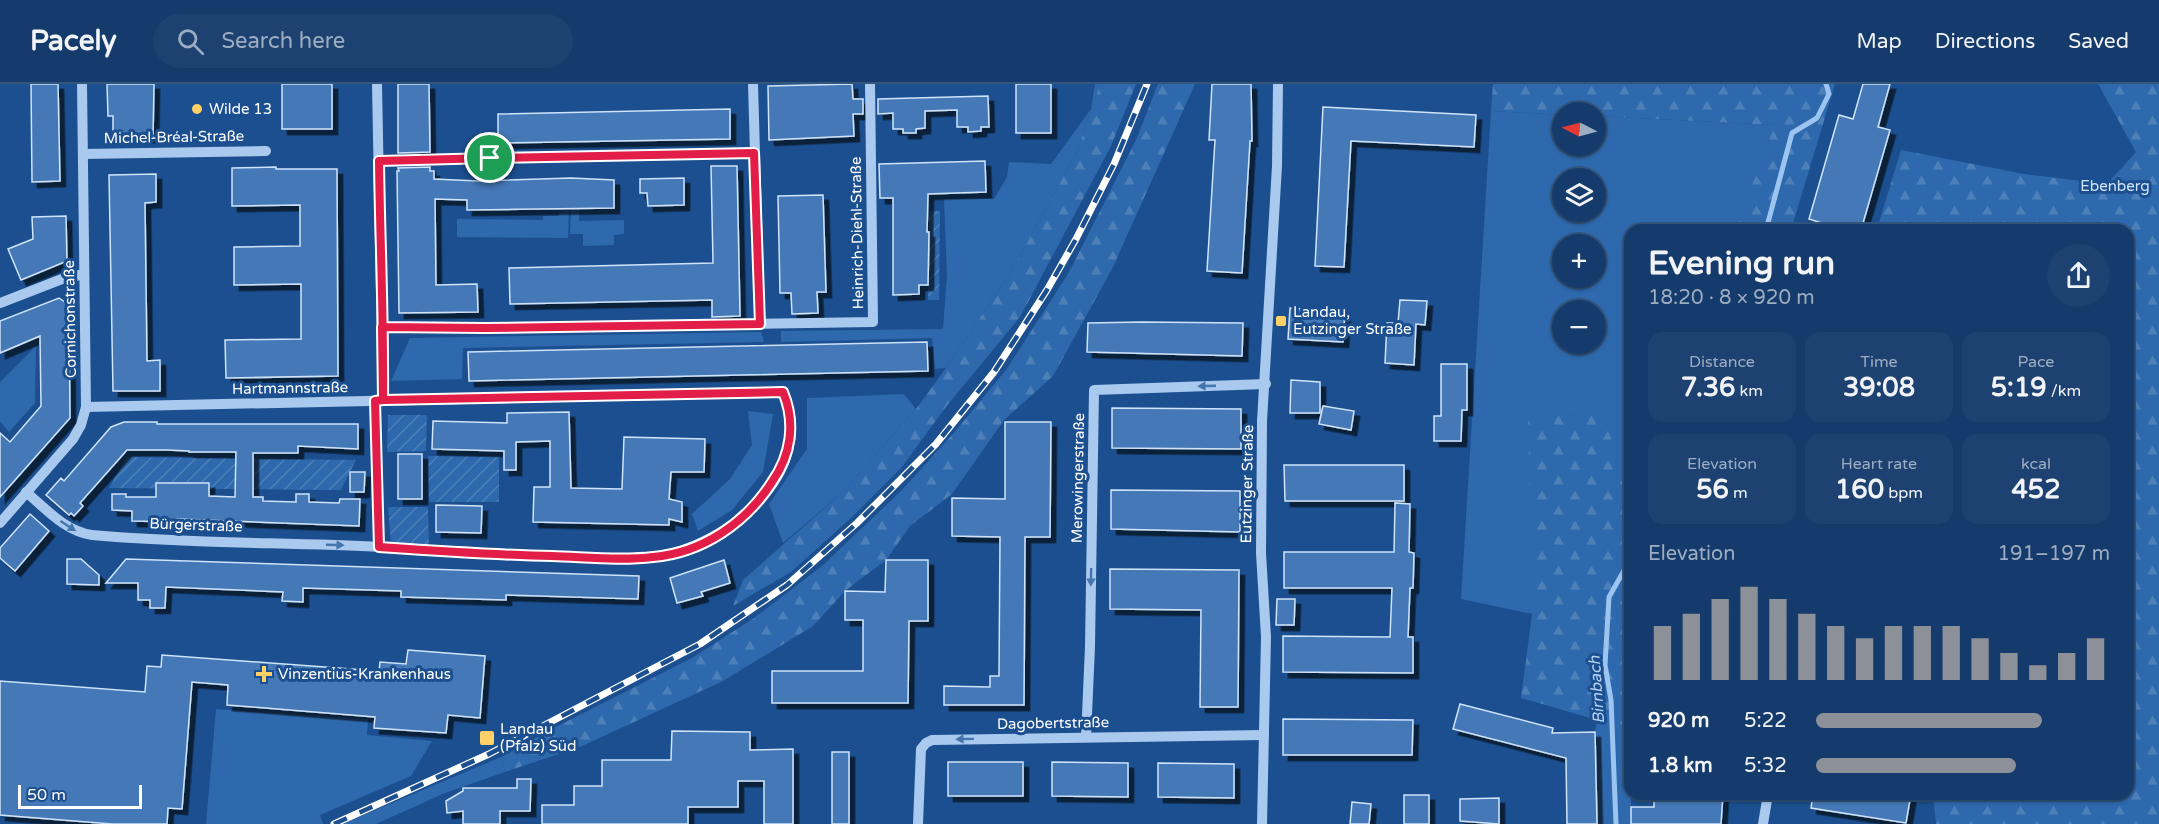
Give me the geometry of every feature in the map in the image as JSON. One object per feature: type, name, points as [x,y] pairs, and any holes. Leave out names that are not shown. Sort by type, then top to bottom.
[{"type":"street","name":"Cornichonstraße","points":[[0,523],[73,439],[81,425],[86,407],[82,84]]},
{"type":"street","points":[[377,84],[382,327],[379,401],[379,547]]},
{"type":"street","points":[[753,84],[760,324]]},
{"type":"street","name":"Heinrich-Diehl-Straße","points":[[382,327],[485,328],[873,322],[870,84]]},
{"type":"street","name":"Eutzinger Straße","points":[[1262,824],[1266,637],[1261,530],[1262,421],[1266,384],[1267,323],[1277,166],[1278,84]]},
{"type":"street","name":"Michel-Bréal-Straße","points":[[83,154],[266,151]]},
{"type":"street","points":[[379,161],[754,153]]},
{"type":"street","points":[[0,303],[62,279],[84,274]]},
{"type":"street","name":"Merowingerstraße","points":[[1086,737],[1094,390],[1266,384]]},
{"type":"street","name":"Hartmannstraße","points":[[86,407],[783,392]]},
{"type":"street","name":"Bürgerstraße","points":[[26,492],[65,525],[81,533],[119,537],[520,555],[654,557],[700,544],[730,528],[754,507],[777,475],[787,450],[791,418],[783,392]]},
{"type":"street","name":"Dagobertstraße","points":[[918,824],[919,759],[921,749],[926,742],[938,739],[1264,735]]},
{"type":"street","points":[[1763,824],[1767,800]]},
{"type":"green space","points":[[1095,84],[1100,84],[1076,154],[1009,275],[946,368],[935,369],[932,338],[781,342],[781,331],[943,329],[947,275],[944,199],[994,199],[1007,177],[1009,162],[1051,164],[1091,109]]},
{"type":"green space","points":[[1100,84],[1136,84],[1111,146],[1020,317],[945,408],[902,467],[853,516],[791,572],[733,606],[743,580],[844,491],[916,409],[946,368],[1009,275],[1076,154]]},
{"type":"green space","points":[[1158,84],[1195,84],[1113,267],[1053,376],[1004,420],[952,494],[910,526],[886,560],[845,591],[813,626],[723,681],[582,746],[505,772],[501,757],[692,658],[754,618],[822,566],[900,492],[952,435],[1006,370],[1068,274],[1136,140]]},
{"type":"green space","points":[[1493,84],[1835,84],[1793,224],[1737,224],[1775,125],[1606,117],[1606,102],[1552,102],[1552,114],[1491,111]]},
{"type":"green space","name":"Ebenberg","points":[[2098,84],[2159,84],[2159,824],[1936,824],[1934,800],[2134,800],[2134,224],[1879,224],[1901,150],[2024,174],[2107,184],[2136,152]]},
{"type":"green space","points":[[1491,111],[1552,114],[1552,156],[1606,156],[1606,116],[1776,125],[1737,224],[1624,224],[1624,800],[1631,800],[1631,824],[1597,824],[1595,732],[1597,720],[1521,698],[1532,614],[1461,599]]},
{"type":"green space","points":[[579,207],[579,221],[624,220],[624,234],[614,235],[614,245],[583,246],[583,234],[570,234],[571,208]]},
{"type":"green space","points":[[569,210],[568,238],[457,237],[457,219],[543,220],[543,216],[559,216],[560,212]]},
{"type":"green space","points":[[929,211],[940,211],[939,300],[928,300]]},
{"type":"green space","points":[[761,332],[764,342],[463,348],[462,379],[391,381],[410,338]]},
{"type":"green space","points":[[36,346],[35,403],[9,432],[0,421],[0,382]]},
{"type":"green space","points":[[904,394],[916,409],[844,491],[783,543],[769,504],[807,449],[807,398]]},
{"type":"green space","points":[[1552,408],[1577,410],[1599,416],[1611,437],[1614,461],[1624,482],[1624,726],[1521,698],[1533,614],[1528,417]]},
{"type":"green space","points":[[748,411],[773,414],[763,472],[732,510],[698,531],[692,514],[730,479],[752,445]]},
{"type":"green space","points":[[388,415],[427,415],[426,451],[387,452]]},
{"type":"green space","points":[[428,456],[499,457],[499,502],[429,502]]},
{"type":"green space","points":[[127,457],[356,460],[341,490],[109,488]]},
{"type":"green space","points":[[388,507],[428,507],[429,546],[391,543]]},
{"type":"green space","points":[[216,709],[368,719],[367,735],[432,741],[411,776],[320,815],[323,824],[206,824]]},
{"type":"green space","points":[[501,757],[505,772],[445,793],[376,824],[342,824]]},
{"type":"building","points":[[31,84],[58,84],[60,181],[32,182]]},
{"type":"building","points":[[107,84],[154,84],[153,137],[113,138],[113,116],[108,116]]},
{"type":"building","points":[[282,84],[332,84],[332,129],[282,129]]},
{"type":"building","points":[[398,84],[429,84],[430,152],[398,153]]},
{"type":"building","points":[[852,84],[853,99],[863,99],[863,114],[853,114],[854,136],[769,140],[768,86]]},
{"type":"building","points":[[1016,84],[1051,84],[1051,133],[1016,133]]},
{"type":"building","points":[[1212,84],[1251,84],[1252,141],[1250,141],[1242,273],[1207,271],[1215,140],[1209,140]]},
{"type":"building","points":[[1863,84],[1890,84],[1878,127],[1890,130],[1863,224],[1825,224],[1809,219],[1839,115],[1853,119]]},
{"type":"building","points":[[988,96],[989,127],[981,127],[981,131],[968,132],[968,127],[957,127],[957,110],[925,111],[925,128],[916,129],[916,133],[903,133],[903,129],[893,129],[893,113],[878,114],[878,99]]},
{"type":"building","points":[[1323,107],[1476,115],[1474,147],[1351,141],[1344,267],[1315,266]]},
{"type":"building","points":[[730,109],[730,139],[498,143],[498,114]]},
{"type":"building","points":[[985,161],[986,192],[928,194],[928,285],[919,285],[919,294],[893,295],[893,198],[880,198],[879,164]]},
{"type":"building","points":[[711,166],[737,166],[740,316],[712,317],[712,300],[510,304],[509,268],[713,263]]},
{"type":"building","points":[[276,167],[276,169],[337,169],[338,376],[226,378],[225,340],[301,339],[301,284],[234,285],[234,247],[300,246],[300,205],[232,206],[232,168]]},
{"type":"building","points":[[430,167],[430,171],[434,171],[434,179],[614,180],[614,208],[467,210],[467,200],[435,199],[436,285],[477,284],[478,312],[399,313],[397,171],[399,171],[398,168]]},
{"type":"building","points":[[156,174],[156,202],[145,203],[147,361],[160,360],[160,391],[113,391],[109,175]]},
{"type":"building","points":[[684,178],[684,205],[648,206],[647,193],[640,193],[640,179]]},
{"type":"building","points":[[823,195],[826,292],[817,292],[818,313],[792,314],[791,293],[780,293],[778,196]]},
{"type":"building","points":[[66,216],[67,261],[21,280],[8,249],[33,239],[32,217]]},
{"type":"building","points":[[59,298],[69,305],[70,418],[0,497],[0,433],[10,442],[41,406],[40,336],[0,353],[0,321]]},
{"type":"building","points":[[1400,300],[1427,301],[1425,325],[1416,324],[1414,365],[1385,363],[1387,323],[1398,323]]},
{"type":"building","points":[[1290,308],[1345,312],[1343,342],[1288,339]]},
{"type":"building","points":[[1088,323],[1243,323],[1242,356],[1087,352]]},
{"type":"building","points":[[927,342],[928,371],[469,381],[468,352]]},
{"type":"building","points":[[1441,364],[1467,364],[1467,410],[1462,410],[1461,441],[1434,441],[1434,416],[1441,416]]},
{"type":"building","points":[[1291,380],[1320,382],[1320,413],[1290,413]]},
{"type":"building","points":[[1323,406],[1354,411],[1351,430],[1319,424]]},
{"type":"building","points":[[1112,408],[1241,409],[1241,449],[1112,448]]},
{"type":"building","points":[[569,412],[571,488],[622,489],[624,437],[705,439],[704,472],[671,472],[669,499],[682,502],[682,522],[669,519],[669,525],[533,522],[534,487],[550,487],[550,441],[516,442],[516,470],[504,470],[504,451],[432,449],[433,421],[507,423],[507,413]]},
{"type":"building","points":[[124,422],[358,424],[358,449],[298,446],[298,453],[253,453],[253,497],[263,497],[263,501],[296,502],[296,494],[309,494],[309,502],[339,503],[340,499],[360,499],[359,526],[178,519],[178,522],[132,521],[132,511],[112,510],[112,494],[126,494],[126,497],[156,497],[156,483],[209,483],[209,496],[235,497],[236,452],[127,450],[80,503],[83,506],[74,516],[71,513],[69,515],[46,495],[61,478],[64,481],[111,427]]},
{"type":"building","points":[[1005,422],[1051,422],[1050,537],[1025,537],[1024,705],[944,705],[944,686],[990,687],[990,676],[999,676],[1000,537],[952,536],[952,498],[1005,499]]},
{"type":"building","points":[[398,454],[422,454],[422,499],[398,499]]},
{"type":"building","points":[[1284,465],[1404,465],[1404,501],[1285,501]]},
{"type":"building","points":[[350,472],[365,472],[364,492],[350,492]]},
{"type":"building","points":[[1111,490],[1240,491],[1240,532],[1111,529]]},
{"type":"building","points":[[1395,503],[1410,504],[1409,552],[1414,553],[1408,637],[1413,637],[1413,673],[1283,672],[1283,636],[1390,637],[1392,588],[1284,588],[1284,552],[1394,552]]},
{"type":"building","points":[[436,505],[482,506],[481,533],[436,532]]},
{"type":"building","points":[[30,514],[49,531],[15,571],[0,558],[0,548]]},
{"type":"building","points":[[67,559],[81,559],[99,575],[99,585],[67,584]]},
{"type":"building","points":[[126,559],[639,576],[638,599],[506,595],[506,600],[401,597],[401,591],[303,588],[303,602],[282,601],[283,592],[166,587],[165,608],[150,608],[150,600],[138,600],[138,583],[106,583]]},
{"type":"building","points":[[724,560],[730,583],[701,592],[703,596],[677,603],[670,578]]},
{"type":"building","points":[[886,560],[928,560],[928,621],[909,621],[908,703],[772,703],[772,671],[863,671],[863,620],[845,620],[845,591],[885,592]]},
{"type":"building","points":[[1110,569],[1239,570],[1238,707],[1200,707],[1201,610],[1110,609]]},
{"type":"building","points":[[1277,599],[1295,599],[1294,625],[1276,625]]},
{"type":"building","points":[[408,650],[485,656],[480,718],[448,715],[446,733],[374,728],[375,717],[227,705],[228,685],[192,682],[182,809],[168,808],[167,824],[112,824],[0,815],[0,681],[145,692],[147,666],[161,667],[162,655],[379,671],[380,662],[406,664]]},
{"type":"building","points":[[1460,704],[1553,728],[1552,733],[1595,732],[1597,824],[1567,824],[1566,758],[1453,729]]},
{"type":"building","points":[[1283,719],[1413,720],[1412,755],[1283,755]]},
{"type":"building","points":[[672,731],[750,732],[750,750],[793,749],[793,824],[764,824],[764,781],[738,781],[738,807],[688,807],[688,824],[542,824],[542,805],[574,805],[574,786],[602,786],[602,760],[671,760]]},
{"type":"building","points":[[832,752],[849,752],[849,824],[832,824]]},
{"type":"building","points":[[948,762],[1023,762],[1023,796],[948,796]]},
{"type":"building","points":[[1052,762],[1128,763],[1128,797],[1052,796]]},
{"type":"building","points":[[1158,763],[1234,764],[1234,798],[1158,797]]},
{"type":"building","points":[[517,779],[531,779],[530,811],[500,811],[500,824],[463,824],[463,811],[447,813],[446,801],[463,791],[463,788],[517,788]]},
{"type":"building","points":[[1404,795],[1429,795],[1429,824],[1404,824]]},
{"type":"building","points":[[1499,798],[1499,824],[1460,821],[1460,799]]},
{"type":"building","points":[[1654,800],[1723,800],[1721,824],[1631,824],[1631,807],[1654,807]]},
{"type":"building","points":[[1812,800],[1910,800],[1906,823],[1811,808]]},
{"type":"building","points":[[1352,802],[1371,804],[1369,824],[1350,824]]},
{"type":"waterway","name":"Birnbach","points":[[1768,224],[1792,133],[1817,118],[1829,94],[1826,84]]},
{"type":"waterway","name":"Birnbach","points":[[1616,824],[1611,700],[1605,665],[1609,597],[1624,571]]},
{"type":"railway","points":[[334,824],[489,754],[700,644],[787,585],[857,523],[936,444],[994,372],[1047,290],[1076,239],[1114,164],[1147,84]]},
{"type":"place","name":"Wilde 13","points":[[197,109]]},
{"type":"place","name":"Landau, Eutzinger Straße","points":[[1281,321]]},
{"type":"place","name":"Vinzentius-Krankenhaus","points":[[264,674]]},
{"type":"place","name":"Landau (Pfalz) Süd","points":[[487,738]]},
{"type":"route","points":[[490,158],[379,161],[382,327],[383,380],[383,400],[375,401],[379,547],[520,555],[654,557],[700,544],[730,528],[754,507],[783,463],[790,434],[791,418],[783,392],[383,400],[382,327],[485,328],[760,324],[754,153],[490,158]]}]
